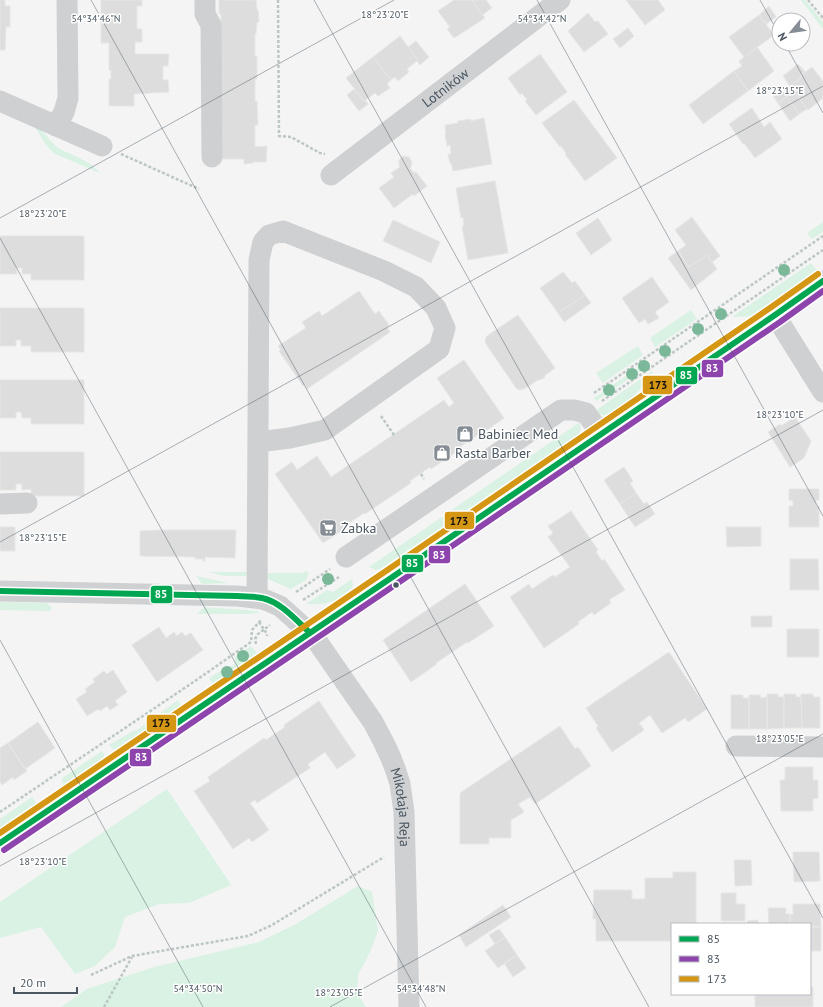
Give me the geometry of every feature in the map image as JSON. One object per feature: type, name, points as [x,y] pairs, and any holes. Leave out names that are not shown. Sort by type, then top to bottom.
[{"type":"street","points":[[56,126],[64,112],[68,98],[67,0]]},
{"type":"street","points":[[205,0],[205,14],[211,25],[212,157]]},
{"type":"street","name":"Lotników","points":[[331,176],[560,0]]},
{"type":"street","points":[[0,101],[102,146]]},
{"type":"street","points":[[257,598],[259,260],[263,242],[269,235],[283,231],[384,271],[416,287],[436,308],[445,328],[440,350],[325,430],[290,438],[258,442]]},
{"type":"street","points":[[0,843],[823,282]]},
{"type":"street","points":[[775,316],[823,392]]},
{"type":"street","points":[[346,557],[561,410],[574,410],[586,413],[601,434]]},
{"type":"street","points":[[0,504],[27,504]]},
{"type":"street","name":"Mikołaja Reja","points":[[0,591],[237,596],[263,598],[280,606],[310,633],[373,722],[391,758],[400,784],[404,812],[409,1007]]},
{"type":"street","points":[[736,746],[823,747]]},
{"type":"path","points":[[278,0],[279,136],[291,137],[320,153],[330,153]]},
{"type":"path","points":[[808,0],[823,18]]},
{"type":"path","points":[[102,146],[199,189]]},
{"type":"path","points":[[0,812],[251,642],[252,630],[263,618]]},
{"type":"path","points":[[91,975],[132,956],[248,936],[272,925],[404,844]]},
{"type":"path","points":[[104,1007],[132,956]]},
{"type":"green space","points":[[801,0],[805,0],[823,22],[823,29],[811,12]]},
{"type":"green space","points":[[36,123],[57,147],[86,161],[100,173],[55,154],[46,145],[35,127]]},
{"type":"green space","points":[[823,222],[823,232],[812,239],[807,233]]},
{"type":"green space","points":[[811,263],[818,272],[753,316],[733,316]]},
{"type":"green space","points":[[691,310],[697,319],[655,347],[650,338]]},
{"type":"green space","points":[[638,346],[643,355],[603,383],[596,373]]},
{"type":"green space","points":[[646,362],[648,366],[596,401],[594,398]]},
{"type":"green space","points":[[652,371],[653,372],[644,385],[632,398],[607,416],[598,414],[595,411]]},
{"type":"green space","points":[[579,422],[581,430],[577,437],[380,569],[376,570],[369,567],[577,424]]},
{"type":"green space","points":[[306,571],[309,573],[306,580],[291,589],[266,578],[266,573],[302,573]]},
{"type":"green space","points":[[208,572],[249,572],[246,576],[224,576]]},
{"type":"green space","points":[[196,576],[229,583],[202,584]]},
{"type":"green space","points":[[352,579],[352,589],[339,598],[326,603],[306,604],[327,590],[333,592]]},
{"type":"green space","points":[[0,602],[47,603],[51,607],[51,611],[0,610]]},
{"type":"green space","points":[[204,607],[260,612],[249,614],[197,614]]},
{"type":"green space","points":[[251,646],[258,654],[217,682],[212,683],[209,678],[234,665],[235,657]]},
{"type":"green space","points":[[178,700],[181,706],[119,749],[114,750],[109,745],[137,730]]},
{"type":"green space","points":[[102,751],[104,755],[103,760],[63,787],[62,778]]},
{"type":"green space","points":[[167,789],[231,885],[189,903],[159,904],[125,917],[115,947],[95,966],[75,974],[41,927],[0,938],[0,902]]},
{"type":"green space","points":[[32,797],[37,805],[0,830],[0,819]]},
{"type":"green space","points":[[358,886],[372,892],[378,931],[370,952],[358,975],[357,993],[366,1007],[61,1007],[87,989],[154,967],[259,942],[296,924]]},
{"type":"building","points":[[0,0],[5,0],[5,6],[10,6],[10,27],[6,27],[5,50],[0,50]]},
{"type":"building","points":[[101,0],[142,0],[142,6],[137,6],[137,29],[142,29],[142,42],[135,42],[135,54],[169,54],[168,66],[163,66],[163,80],[168,80],[169,92],[134,94],[134,106],[109,106],[109,79],[111,79],[111,70],[109,70],[109,43],[101,43],[101,21],[103,21],[103,14],[101,14]]},
{"type":"building","points":[[219,0],[256,0],[259,22],[257,22],[255,34],[257,79],[255,79],[255,101],[257,101],[258,125],[255,125],[255,147],[267,146],[266,162],[244,164],[244,159],[221,159],[221,14],[219,14]]},
{"type":"building","points":[[454,0],[472,0],[485,18],[454,38],[447,29],[450,27],[438,11]]},
{"type":"building","points":[[472,0],[486,0],[492,8],[482,15]]},
{"type":"building","points":[[626,0],[658,0],[665,10],[645,25]]},
{"type":"building","points":[[769,6],[773,12],[771,12],[771,20],[766,24],[759,15]]},
{"type":"building","points":[[588,13],[595,22],[598,21],[608,34],[584,52],[568,31]]},
{"type":"building","points":[[759,15],[771,31],[771,37],[744,57],[729,37]]},
{"type":"building","points":[[628,28],[634,36],[620,48],[613,39]]},
{"type":"building","points":[[400,36],[418,60],[407,69],[409,72],[398,81],[395,77],[391,80],[373,57]]},
{"type":"building","points":[[416,41],[429,57],[420,65],[408,47]]},
{"type":"building","points":[[757,47],[774,71],[748,91],[734,71],[742,66],[739,61]]},
{"type":"building","points":[[540,54],[567,92],[536,115],[525,101],[527,100],[522,93],[520,95],[508,78]]},
{"type":"building","points":[[373,57],[391,80],[387,84],[390,88],[378,96],[375,93],[364,101],[346,78]]},
{"type":"building","points":[[798,64],[805,72],[800,76],[801,78],[790,86],[783,76]]},
{"type":"building","points":[[812,67],[823,81],[823,98],[808,110],[790,86]]},
{"type":"building","points":[[734,71],[748,91],[703,124],[689,105]]},
{"type":"building","points":[[354,89],[368,104],[359,111],[347,95]]},
{"type":"building","points":[[792,89],[807,109],[799,114],[785,95]]},
{"type":"building","points":[[781,90],[787,97],[778,103],[773,96]]},
{"type":"building","points":[[787,97],[799,114],[790,121],[778,103]]},
{"type":"building","points":[[574,100],[617,158],[585,181],[565,154],[566,153],[561,146],[560,147],[542,123]]},
{"type":"building","points":[[752,108],[764,127],[770,122],[782,139],[755,158],[729,124]]},
{"type":"building","points":[[484,118],[492,164],[453,171],[448,154],[451,154],[450,145],[447,146],[445,125],[458,123],[458,121],[471,119],[471,121]]},
{"type":"building","points":[[403,156],[409,157],[412,162],[410,168],[414,173],[416,172],[427,186],[394,208],[379,188],[394,177],[391,173],[400,167],[399,160]]},
{"type":"building","points":[[495,181],[508,253],[468,260],[462,226],[464,226],[463,217],[461,218],[456,188]]},
{"type":"building","points":[[692,217],[720,256],[712,262],[707,255],[689,267],[678,251],[686,245],[675,230]]},
{"type":"building","points":[[598,218],[612,240],[591,255],[576,233]]},
{"type":"building","points":[[393,220],[440,242],[431,263],[383,241]]},
{"type":"building","points":[[0,236],[84,236],[84,280],[31,280],[31,274],[22,274],[22,268],[16,268],[17,274],[0,274]]},
{"type":"building","points":[[678,251],[689,267],[707,255],[717,269],[691,290],[668,258]]},
{"type":"building","points":[[563,272],[572,283],[575,281],[585,295],[558,313],[540,288]]},
{"type":"building","points":[[652,277],[669,302],[655,312],[659,318],[648,324],[645,319],[639,323],[622,298]]},
{"type":"building","points":[[359,291],[375,314],[379,311],[389,325],[387,327],[390,332],[307,389],[305,385],[303,386],[279,351],[281,350],[278,346],[306,328],[302,322],[319,311],[322,316]]},
{"type":"building","points":[[585,295],[591,303],[564,322],[558,313]]},
{"type":"building","points":[[0,308],[84,308],[84,352],[31,352],[31,346],[21,346],[21,340],[16,340],[16,346],[0,346]]},
{"type":"building","points":[[518,315],[555,368],[544,376],[545,378],[538,380],[520,390],[516,388],[486,344],[485,340],[487,336]]},
{"type":"building","points":[[464,360],[504,418],[461,446],[462,448],[431,469],[430,467],[410,481],[411,483],[349,523],[350,525],[323,543],[275,474],[292,462],[297,470],[317,456],[331,477],[444,400],[449,407],[454,403],[437,378]]},
{"type":"building","points":[[0,380],[84,380],[84,424],[31,424],[31,418],[22,418],[21,412],[16,412],[16,418],[0,418]]},
{"type":"building","points":[[795,417],[811,441],[804,458],[790,467],[768,432]]},
{"type":"building","points":[[0,452],[84,452],[84,496],[31,496],[31,489],[22,490],[22,484],[16,484],[16,490],[0,490]]},
{"type":"building","points":[[624,467],[633,481],[630,483],[636,493],[620,504],[604,480]]},
{"type":"building","points":[[789,489],[819,489],[819,500],[816,500],[816,506],[819,506],[819,527],[789,527],[789,506],[793,506],[793,501],[789,500]]},
{"type":"building","points":[[636,493],[644,504],[647,502],[655,514],[635,527],[620,504]]},
{"type":"building","points":[[571,511],[598,550],[596,552],[602,561],[604,559],[625,590],[609,600],[611,603],[594,615],[592,612],[578,622],[579,624],[544,648],[510,597],[529,584],[532,589],[553,575],[555,577],[570,567],[548,537],[553,533],[548,526]]},
{"type":"building","points":[[0,527],[15,527],[15,551],[0,551]]},
{"type":"building","points":[[726,527],[761,527],[761,546],[727,547]]},
{"type":"building","points":[[236,530],[235,558],[205,557],[205,561],[203,561],[203,559],[195,559],[195,557],[140,556],[140,531]]},
{"type":"building","points":[[790,559],[818,559],[819,590],[790,590]]},
{"type":"building","points":[[465,584],[494,626],[468,643],[467,642],[411,682],[383,640]]},
{"type":"building","points":[[751,616],[772,616],[772,627],[751,627]]},
{"type":"building","points":[[159,627],[166,638],[174,632],[177,636],[182,632],[185,636],[191,633],[203,650],[157,682],[132,645]]},
{"type":"building","points":[[787,629],[819,629],[819,657],[787,657]]},
{"type":"building","points":[[669,652],[707,709],[688,722],[685,718],[662,733],[650,715],[639,723],[644,730],[612,752],[596,728],[598,726],[586,708]]},
{"type":"building","points":[[113,670],[127,692],[115,701],[118,705],[110,710],[107,706],[100,711],[98,709],[87,716],[76,699],[87,692],[85,689],[95,682],[93,679],[104,671],[107,674]]},
{"type":"building","points":[[767,694],[778,694],[778,697],[784,697],[784,728],[767,729]]},
{"type":"building","points":[[784,694],[796,694],[796,697],[801,697],[802,728],[784,728]]},
{"type":"building","points":[[801,694],[813,694],[813,697],[820,697],[820,728],[802,728]]},
{"type":"building","points":[[731,695],[743,695],[743,698],[749,698],[749,729],[731,729]]},
{"type":"building","points":[[749,695],[760,695],[761,698],[767,697],[767,729],[749,729]]},
{"type":"building","points":[[319,701],[356,756],[337,769],[325,752],[308,764],[310,768],[257,803],[255,800],[250,803],[269,830],[252,842],[249,838],[233,849],[194,791],[210,781],[208,777],[264,738],[266,740],[285,727],[284,725]]},
{"type":"building","points":[[38,722],[55,748],[25,769],[8,743]]},
{"type":"building","points":[[560,726],[575,749],[578,747],[591,766],[535,804],[530,797],[518,804],[524,812],[511,820],[511,838],[489,838],[489,844],[460,844],[460,793]]},
{"type":"building","points":[[8,743],[27,771],[14,780],[13,777],[2,785],[0,782],[0,748]]},
{"type":"building","points":[[785,767],[813,767],[813,780],[818,780],[818,798],[813,799],[813,811],[781,811],[780,780],[785,780]]},
{"type":"building","points":[[793,852],[819,852],[820,881],[794,882]]},
{"type":"building","points":[[734,860],[751,860],[752,885],[735,886]]},
{"type":"building","points":[[673,872],[696,872],[696,923],[671,923],[671,941],[596,941],[596,919],[593,919],[594,890],[632,890],[632,899],[645,899],[645,878],[673,878]]},
{"type":"building","points":[[721,893],[736,893],[736,904],[745,904],[745,921],[721,921]]},
{"type":"building","points":[[793,904],[820,904],[821,927],[811,927],[811,923],[790,923],[790,914],[793,915]]},
{"type":"building","points":[[503,905],[511,917],[466,947],[459,935]]},
{"type":"building","points":[[768,908],[786,908],[786,914],[790,914],[790,923],[769,923]]},
{"type":"building","points":[[758,920],[758,923],[747,923],[747,921]]},
{"type":"building","points":[[811,927],[821,927],[821,951],[811,951]]},
{"type":"building","points":[[499,929],[505,937],[495,944],[489,935]]},
{"type":"building","points":[[505,937],[517,955],[498,968],[485,951]]},
{"type":"building","points":[[517,955],[526,968],[513,977],[504,963]]},
{"type":"building","points":[[811,987],[813,987],[813,1007],[755,1007],[755,995],[811,995]]},
{"type":"transit line","name":"173","points":[[0,833],[386,571],[818,274]]},
{"type":"transit line","name":"85","points":[[0,843],[391,578],[823,281]]},
{"type":"transit line","name":"83","points":[[4,850],[395,585],[780,322],[823,291]]},
{"type":"transit line","name":"85","points":[[0,591],[259,597],[276,603],[282,607],[310,633]]},
{"type":"place","name":"Babiniec Med","points":[[465,434]]},
{"type":"place","name":"Rasta Barber","points":[[442,453]]},
{"type":"place","name":"Żabka","points":[[328,528]]}]
